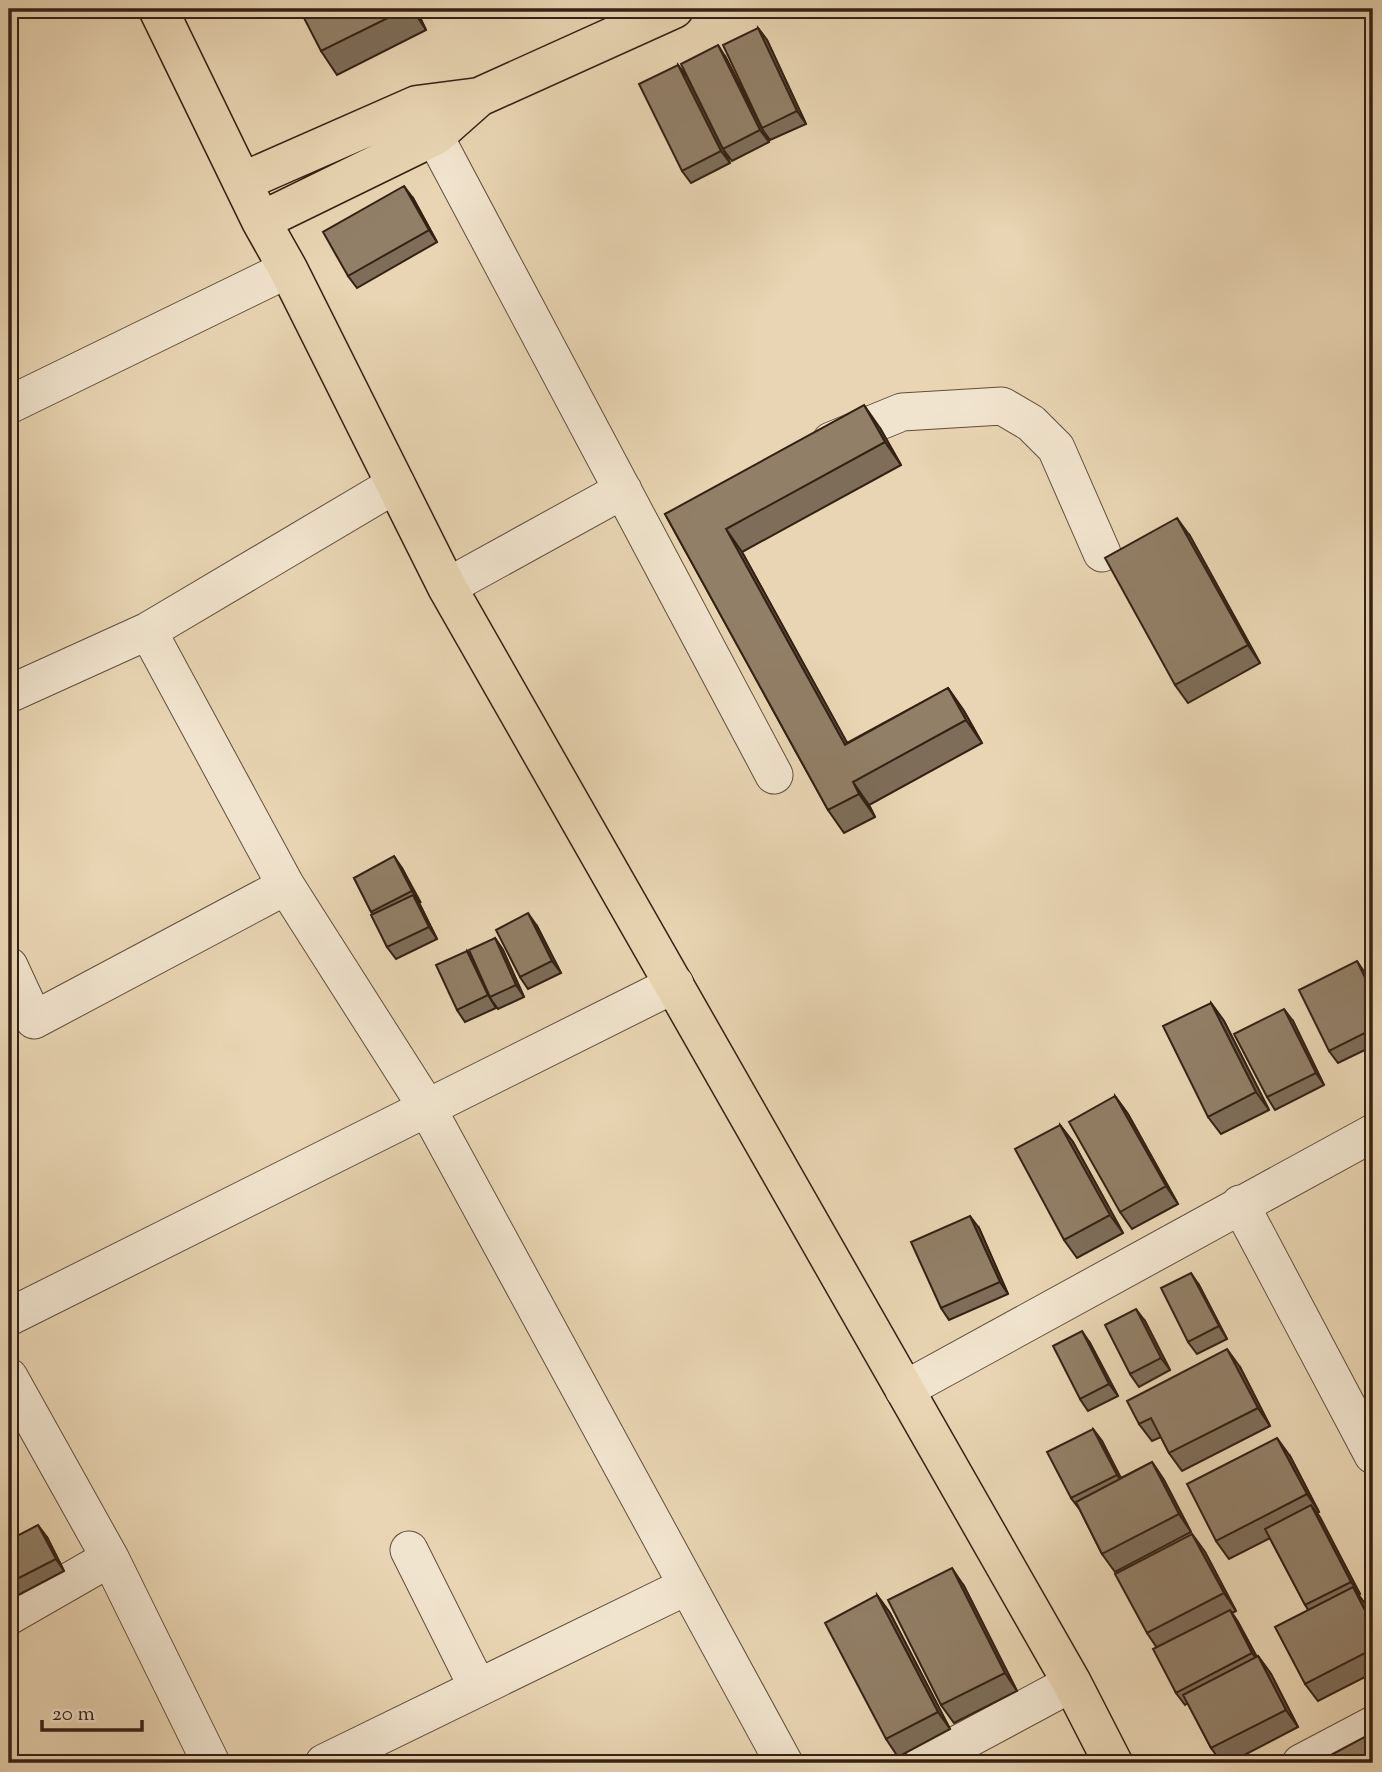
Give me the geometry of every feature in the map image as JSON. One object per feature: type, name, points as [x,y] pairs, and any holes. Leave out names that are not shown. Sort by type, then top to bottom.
[{"type":"main road","points":[[158,9],[261,221],[288,269],[447,587],[1072,1683],[1113,1763]]},
{"type":"main road","points":[[242,182],[426,120],[674,9]]},
{"type":"main road","points":[[261,221],[426,120]]},
{"type":"street","points":[[426,120],[623,490],[661,533],[774,775]]},
{"type":"street","points":[[9,402],[288,269]]},
{"type":"street","points":[[804,455],[840,436],[902,412],[1002,406],[1031,423],[1056,448],[1102,553]]},
{"type":"street","points":[[9,694],[148,631],[396,484]]},
{"type":"street","points":[[447,587],[623,490]]},
{"type":"street","points":[[148,631],[286,886],[426,1106],[784,1763]]},
{"type":"street","points":[[9,966],[34,1020],[286,886]]},
{"type":"street","points":[[16,1313],[675,984]]},
{"type":"street","points":[[904,1390],[1373,1133]]},
{"type":"street","points":[[1240,1204],[1373,1455]]},
{"type":"street","points":[[9,1377],[110,1558],[211,1763]]},
{"type":"street","points":[[410,1550],[478,1688]]},
{"type":"street","points":[[9,1616],[110,1558]]},
{"type":"street","points":[[324,1763],[687,1586]]},
{"type":"street","points":[[923,1763],[1072,1683]]},
{"type":"street","points":[[1301,1763],[1373,1725]]},
{"type":"building","points":[[318,9],[406,9],[321,51],[303,16]]},
{"type":"building","points":[[758,28],[797,111],[762,128],[723,45]]},
{"type":"building","points":[[718,45],[760,130],[723,149],[681,64]]},
{"type":"building","points":[[678,65],[721,151],[682,171],[639,84]]},
{"type":"building","points":[[404,186],[429,230],[348,276],[323,232]]},
{"type":"building","points":[[864,405],[885,442],[726,529],[845,745],[948,688],[966,720],[853,782],[859,794],[828,810],[665,514]]},
{"type":"building","points":[[1177,518],[1248,645],[1175,685],[1105,558]]},
{"type":"building","points":[[394,856],[412,891],[371,912],[354,878]]},
{"type":"building","points":[[413,895],[429,927],[387,947],[371,915]]},
{"type":"building","points":[[528,913],[552,961],[520,977],[496,930]]},
{"type":"building","points":[[495,938],[516,985],[490,997],[469,950]]},
{"type":"building","points":[[467,951],[488,995],[457,1010],[436,965]]},
{"type":"building","points":[[1357,961],[1373,994],[1373,1029],[1329,1051],[1299,990]]},
{"type":"building","points":[[1211,1003],[1256,1092],[1208,1117],[1163,1026]]},
{"type":"building","points":[[1284,1009],[1316,1073],[1267,1097],[1234,1034]]},
{"type":"building","points":[[1115,1096],[1166,1186],[1120,1212],[1069,1122]]},
{"type":"building","points":[[1060,1125],[1110,1215],[1064,1240],[1015,1149]]},
{"type":"building","points":[[970,1216],[1000,1282],[941,1308],[911,1242]]},
{"type":"building","points":[[1191,1273],[1219,1326],[1188,1342],[1161,1288]]},
{"type":"building","points":[[1136,1309],[1161,1358],[1130,1374],[1105,1325]]},
{"type":"building","points":[[1082,1331],[1109,1384],[1080,1399],[1053,1346]]},
{"type":"building","points":[[1227,1349],[1258,1408],[1169,1453],[1151,1418],[1139,1424],[1127,1401]]},
{"type":"building","points":[[1093,1429],[1117,1475],[1071,1498],[1047,1452]]},
{"type":"building","points":[[1277,1438],[1307,1494],[1216,1541],[1187,1484]]},
{"type":"building","points":[[1152,1462],[1179,1514],[1102,1554],[1076,1502]]},
{"type":"building","points":[[1311,1505],[1351,1582],[1305,1605],[1265,1529]]},
{"type":"building","points":[[38,1525],[56,1559],[9,1583],[9,1540]]},
{"type":"building","points":[[1192,1534],[1224,1593],[1147,1633],[1115,1574]]},
{"type":"building","points":[[952,1568],[1005,1673],[941,1705],[888,1600]]},
{"type":"building","points":[[1353,1587],[1373,1626],[1373,1649],[1305,1684],[1275,1627]]},
{"type":"building","points":[[877,1595],[938,1712],[886,1739],[825,1623]]},
{"type":"building","points":[[1230,1610],[1252,1653],[1176,1693],[1153,1649]]},
{"type":"building","points":[[1258,1656],[1286,1710],[1211,1748],[1183,1695]]},
{"type":"building","points":[[1370,1734],[1373,1740],[1373,1763],[1316,1763]]}]
